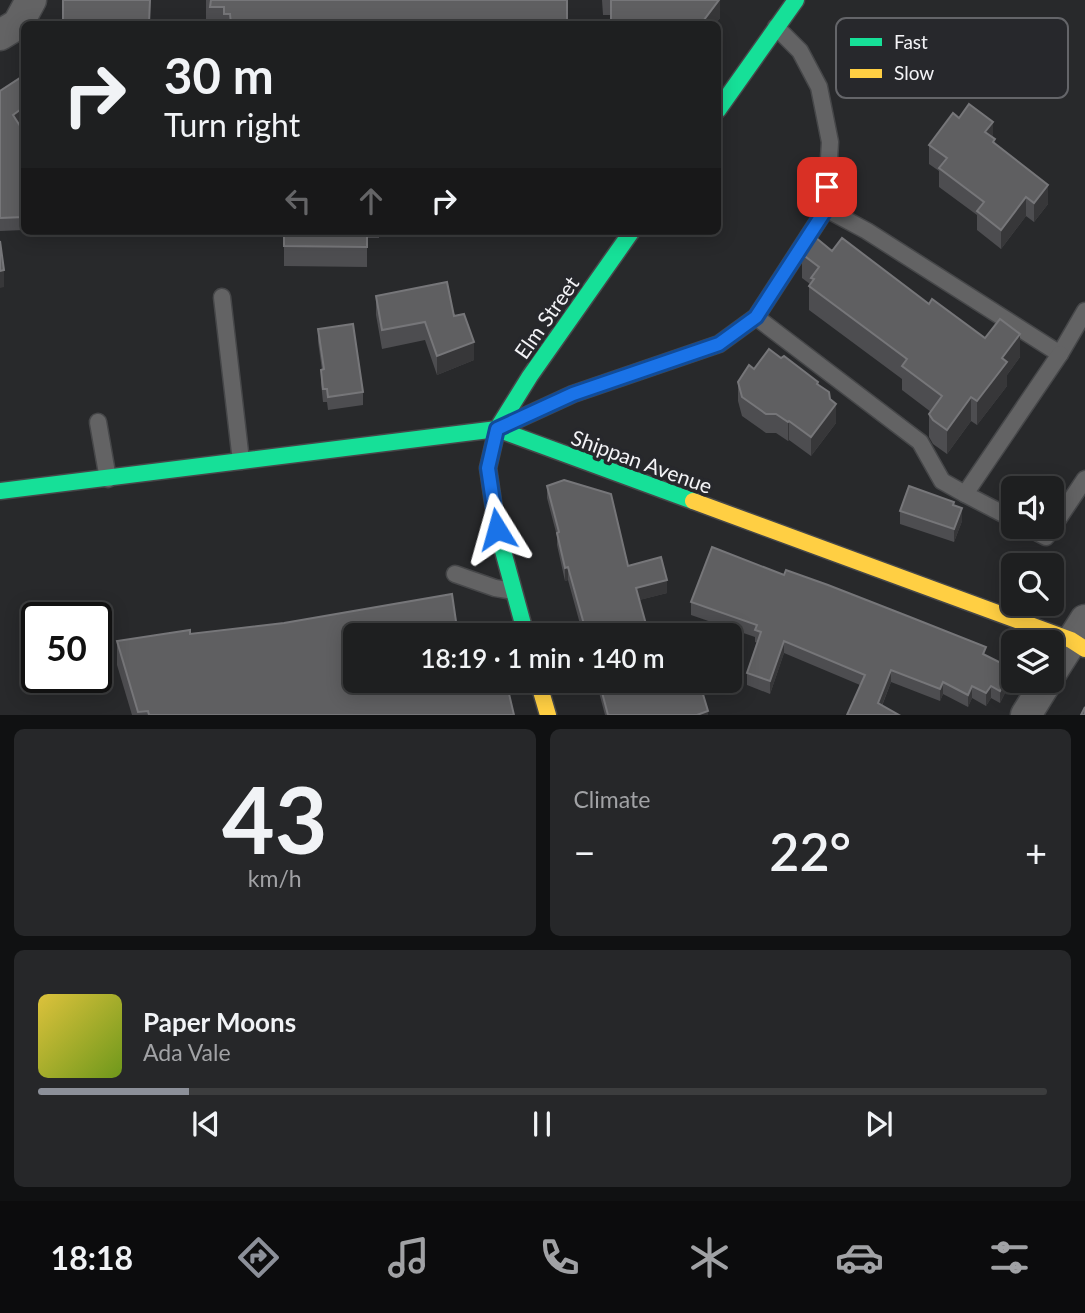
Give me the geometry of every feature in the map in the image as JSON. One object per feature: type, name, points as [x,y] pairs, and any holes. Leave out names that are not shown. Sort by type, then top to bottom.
[{"type":"street","points":[[0,35],[18,24],[30,0]]},
{"type":"street","points":[[721,106],[796,0]]},
{"type":"street","name":"Elm Street","points":[[522,623],[497,529],[488,468],[497,429],[530,376],[629,235]]},
{"type":"street","name":"Shippan Avenue","points":[[0,491],[497,429],[1080,636]]},
{"type":"street","points":[[1064,657],[1080,636]]},
{"type":"street","points":[[542,693],[548,715]]},
{"type":"street","points":[[1026,715],[1039,693]]},
{"type":"lane","points":[[497,429],[573,394],[719,344],[756,317],[826,209],[830,142],[819,87],[800,51],[776,27]]},
{"type":"lane","points":[[826,209],[867,231],[1060,354]]},
{"type":"lane","points":[[222,297],[241,462]]},
{"type":"lane","points":[[965,494],[1060,354],[1080,330],[1085,311]]},
{"type":"lane","points":[[756,317],[920,442],[942,481],[1001,513]]},
{"type":"lane","points":[[98,422],[108,479]]},
{"type":"lane","points":[[1064,510],[1085,479]]},
{"type":"lane","points":[[455,573],[495,588],[513,591]]},
{"type":"building","points":[[63,0],[150,0],[149,21],[63,20]]},
{"type":"building","points":[[211,0],[567,0],[567,21],[231,21],[230,14],[224,14],[224,7],[210,7]]},
{"type":"building","points":[[611,0],[719,0],[705,21],[611,21]]},
{"type":"building","points":[[21,80],[21,109],[13,115],[21,127],[21,217],[0,218],[0,91]]},
{"type":"building","points":[[969,104],[993,122],[985,132],[995,139],[993,142],[1048,185],[1034,203],[1026,197],[1001,230],[977,211],[984,202],[939,168],[947,158],[929,145],[953,113],[959,118]]},
{"type":"building","points":[[284,235],[367,235],[367,247],[284,246]]},
{"type":"building","points":[[815,237],[832,251],[842,238],[929,304],[932,299],[985,338],[1000,319],[1020,334],[1002,358],[1007,362],[977,401],[971,397],[947,430],[929,414],[942,396],[902,366],[907,359],[809,286],[819,267],[802,254]]},
{"type":"building","points":[[0,241],[4,270],[0,271]]},
{"type":"building","points":[[447,282],[454,316],[464,314],[474,342],[437,356],[425,322],[382,330],[376,296]]},
{"type":"building","points":[[353,324],[363,392],[328,397],[327,389],[323,389],[321,370],[324,369],[318,329]]},
{"type":"building","points":[[769,349],[781,358],[784,356],[818,382],[817,384],[829,392],[830,399],[836,404],[811,437],[789,421],[776,414],[766,414],[742,397],[738,382],[749,365],[754,369]]},
{"type":"building","points":[[564,480],[611,494],[628,566],[661,557],[667,580],[636,588],[646,623],[584,623],[568,567],[565,568],[547,486]]},
{"type":"building","points":[[909,486],[954,502],[953,505],[962,508],[954,529],[900,511]]},
{"type":"building","points":[[712,547],[784,575],[786,570],[828,585],[986,647],[983,654],[1001,663],[1001,689],[1000,691],[991,686],[986,693],[972,686],[968,695],[943,682],[940,689],[891,670],[878,703],[899,715],[847,715],[865,675],[784,641],[770,681],[747,673],[761,632],[755,630],[757,625],[691,602]]},
{"type":"building","points":[[452,594],[456,623],[343,623],[343,693],[509,693],[514,715],[149,715],[148,711],[138,712],[117,641],[190,630],[190,634],[284,623]]},
{"type":"building","points":[[602,693],[703,693],[708,711],[697,715],[608,715]]},
{"type":"traffic: fast","points":[[721,106],[796,0]]},
{"type":"traffic: fast","points":[[523,623],[497,529],[488,468],[497,429],[530,376],[629,235]]},
{"type":"traffic: fast","points":[[0,491],[497,429],[693,501]]},
{"type":"traffic: slow","points":[[693,501],[1071,640],[1085,649]]},
{"type":"traffic: slow","points":[[542,693],[548,715]]},
{"type":"route","points":[[497,529],[488,468],[497,429],[573,394],[719,344],[756,317],[826,209],[827,187]]}]
